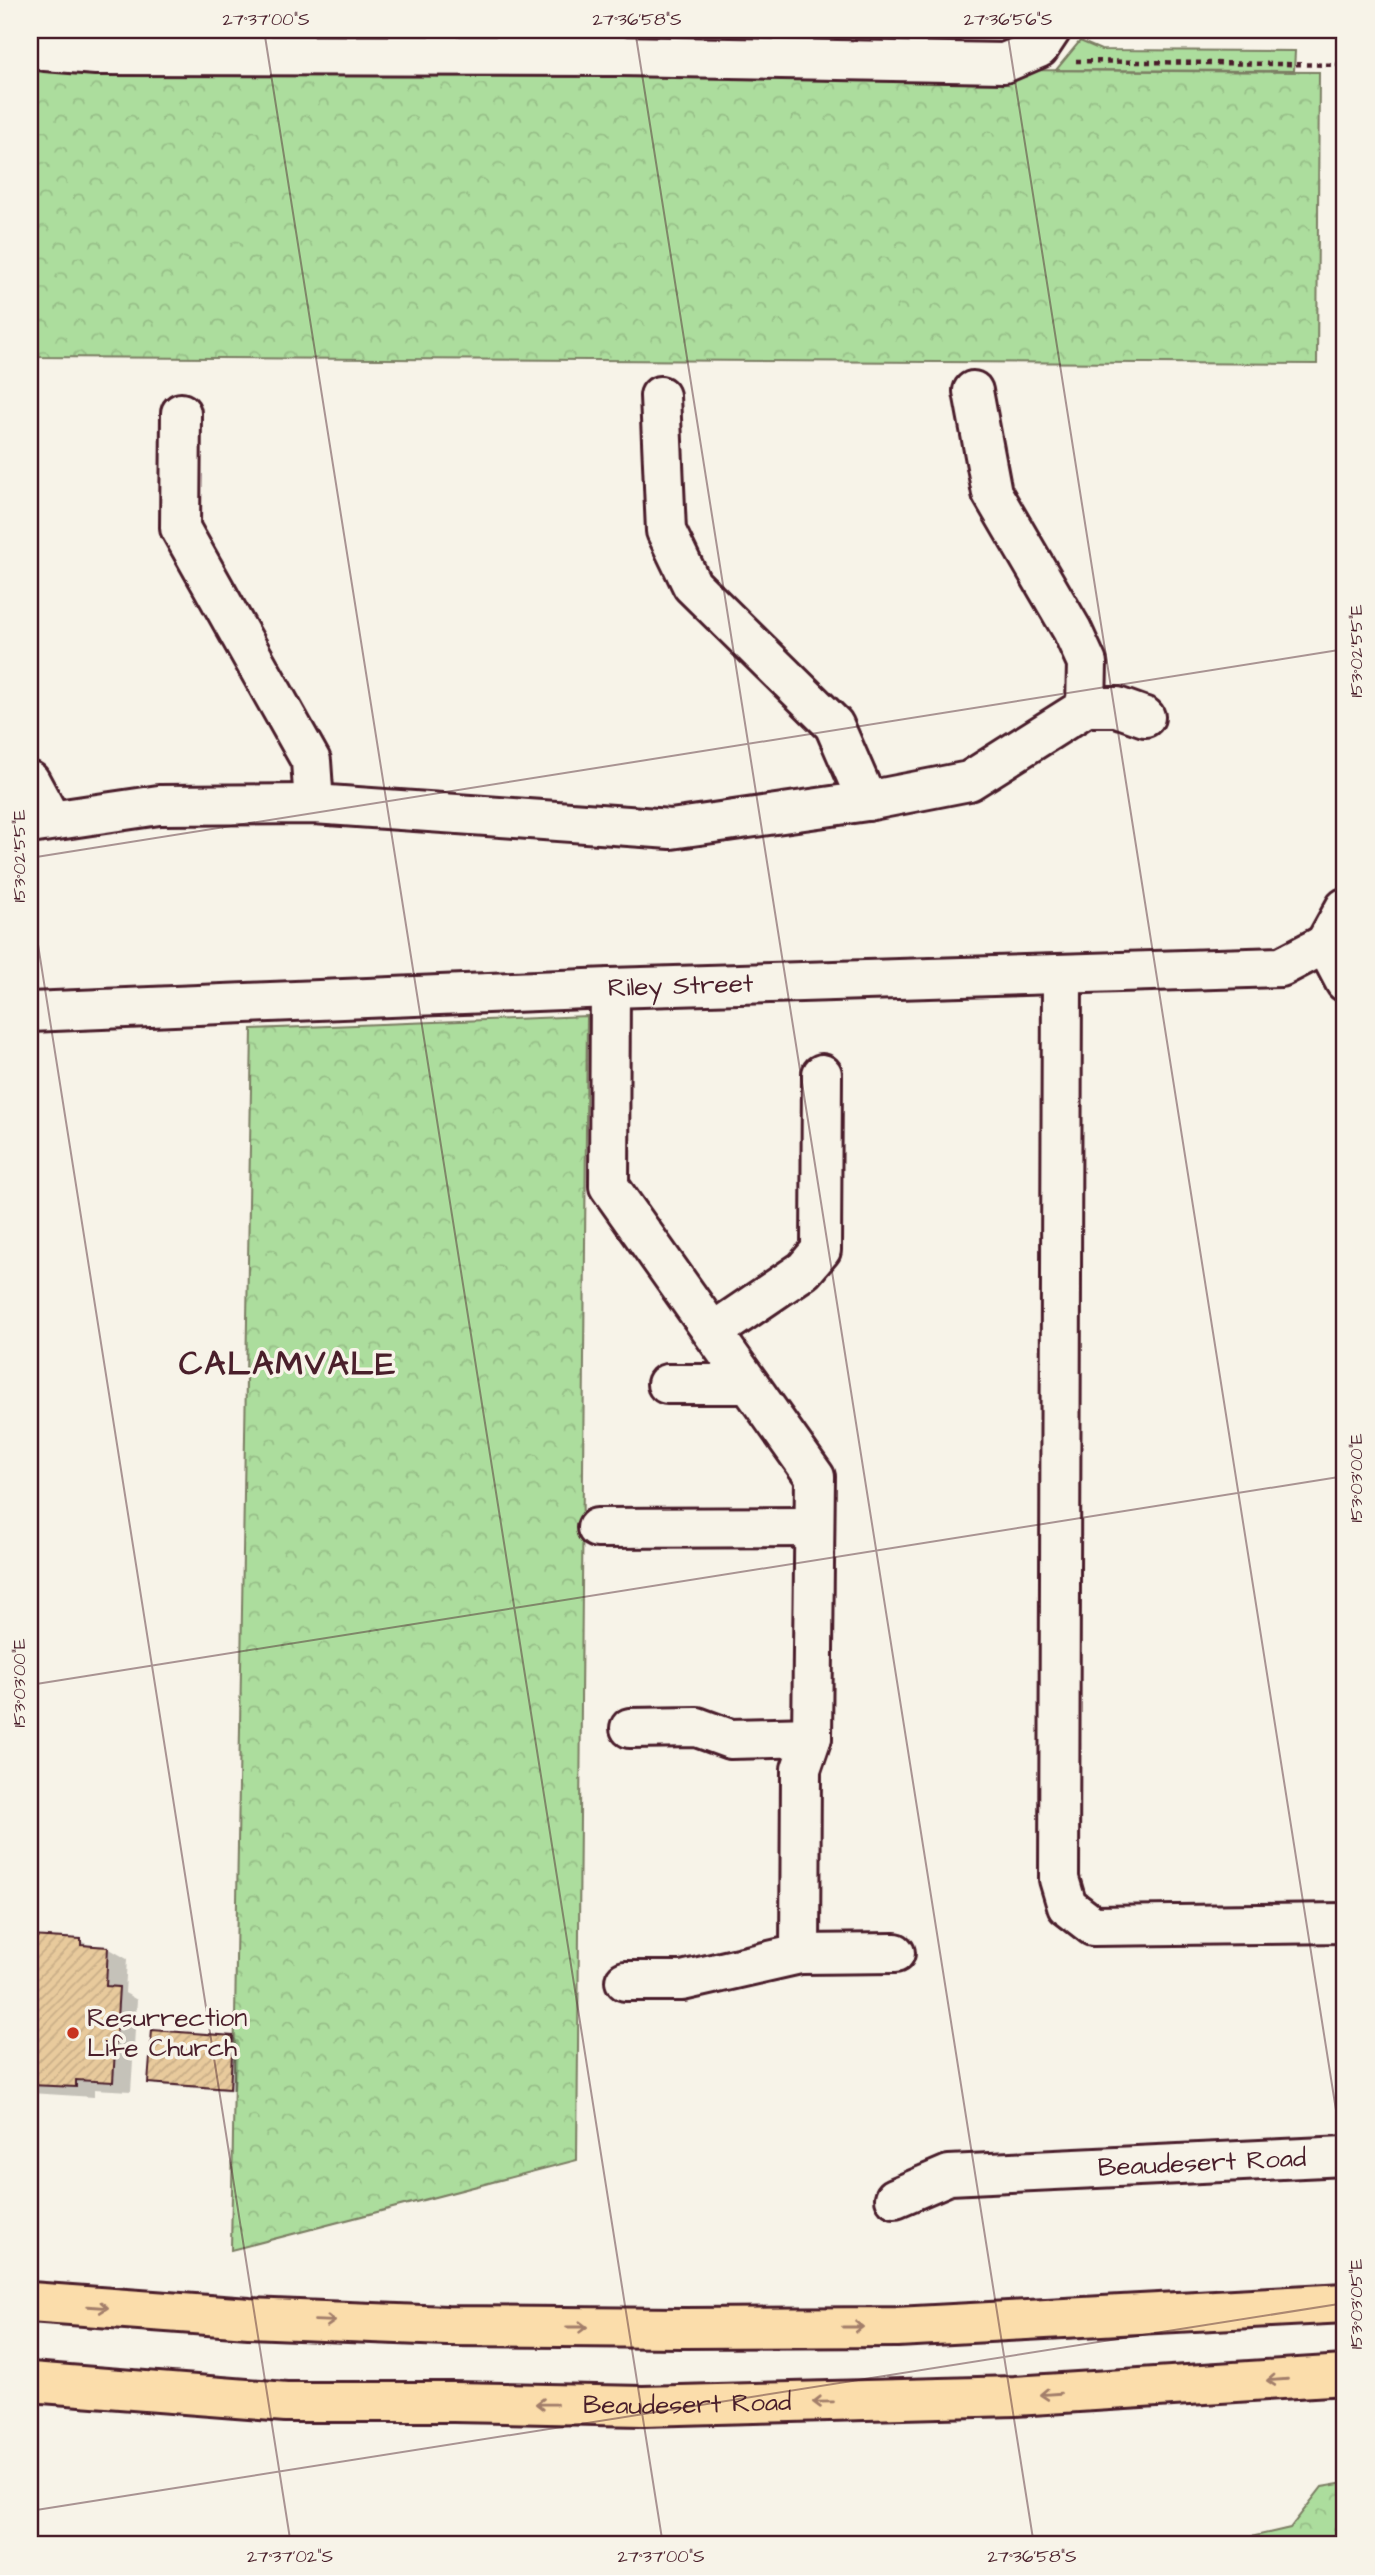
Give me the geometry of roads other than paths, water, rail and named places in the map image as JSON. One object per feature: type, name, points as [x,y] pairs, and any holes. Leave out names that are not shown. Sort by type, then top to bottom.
[{"type":"highway","points":[[30,2302],[249,2318],[433,2326],[670,2328],[897,2327],[1345,2303]]},
{"type":"highway","name":"Beaudesert Road","points":[[30,2382],[286,2402],[643,2406],[1015,2396],[1345,2375]]},
{"type":"street","points":[[30,36],[45,51],[109,55],[619,56],[1004,63],[1045,39]]},
{"type":"street","points":[[973,391],[992,493],[1072,630],[1087,663],[1086,707]]},
{"type":"street","points":[[660,396],[666,531],[692,585],[834,725],[867,801]]},
{"type":"street","points":[[181,413],[180,528],[311,761],[314,804]]},
{"type":"street","points":[[30,781],[40,822],[159,805],[314,804],[671,829],[867,801],[969,781],[1086,707],[1117,707],[1145,717]]},
{"type":"street","points":[[1345,908],[1325,944],[1345,982]]},
{"type":"street","name":"Riley Street","points":[[30,1012],[610,988],[1280,967],[1325,944]]},
{"type":"street","points":[[1062,974],[1059,1879],[1067,1906],[1093,1926],[1345,1923]]},
{"type":"street","points":[[610,988],[609,1186],[815,1477],[812,1737],[801,1769],[800,1954]]},
{"type":"street","points":[[713,1332],[804,1269],[821,1250],[822,1074]]},
{"type":"street","points":[[667,1384],[749,1384]]},
{"type":"street","points":[[597,1528],[814,1527]]},
{"type":"street","points":[[630,1728],[697,1727],[730,1739],[812,1737]]},
{"type":"street","points":[[625,1981],[682,1981],[800,1954],[895,1953]]},
{"type":"street","name":"Beaudesert Road","points":[[895,2198],[948,2175],[1345,2156]]},
{"type":"place","name":"Resurrection Life Church","points":[[73,2033]]},
{"type":"district","name":"CALAMVALE","points":[[288,1364]]}]
